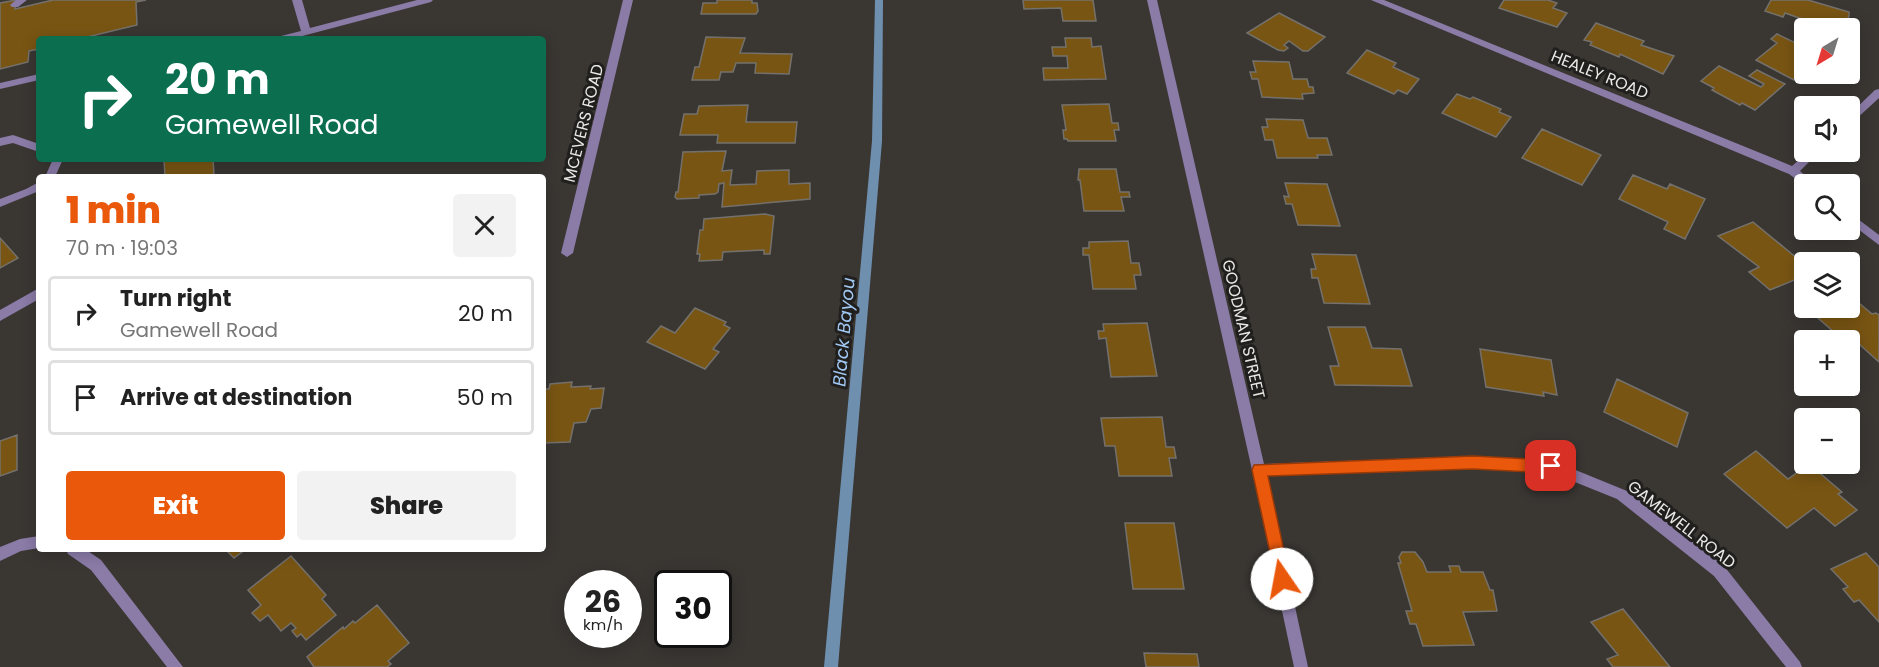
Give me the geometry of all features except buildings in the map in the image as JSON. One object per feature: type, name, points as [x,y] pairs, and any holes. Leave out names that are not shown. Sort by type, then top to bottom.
[{"type":"street","points":[[297,0],[306,32]]},
{"type":"street","points":[[291,36],[428,0]]},
{"type":"street","name":"MCEVERS ROAD","points":[[567,253],[628,0]]},
{"type":"street","name":"GOODMAN STREET","points":[[1152,0],[1259,470],[1301,667]]},
{"type":"street","name":"HEALEY ROAD","points":[[1376,0],[1797,174]]},
{"type":"street","points":[[0,86],[36,79]]},
{"type":"street","points":[[1860,110],[1879,92]]},
{"type":"street","points":[[0,142],[13,139],[36,147]]},
{"type":"street","points":[[1793,171],[1803,162]]},
{"type":"street","points":[[0,202],[36,188]]},
{"type":"street","points":[[1860,225],[1879,241]]},
{"type":"street","points":[[0,316],[36,295]]},
{"type":"street","name":"GAMEWELL ROAD","points":[[1259,470],[1473,462],[1551,466],[1622,495],[1719,571],[1795,667]]},
{"type":"street","points":[[0,554],[20,545],[36,542]]},
{"type":"street","points":[[77,552],[96,565],[176,667]]},
{"type":"waterway","name":"Black Bayou","points":[[831,667],[877,141],[879,0]]},
{"type":"route","points":[[1282,579],[1259,470],[1473,462],[1551,466]]}]
